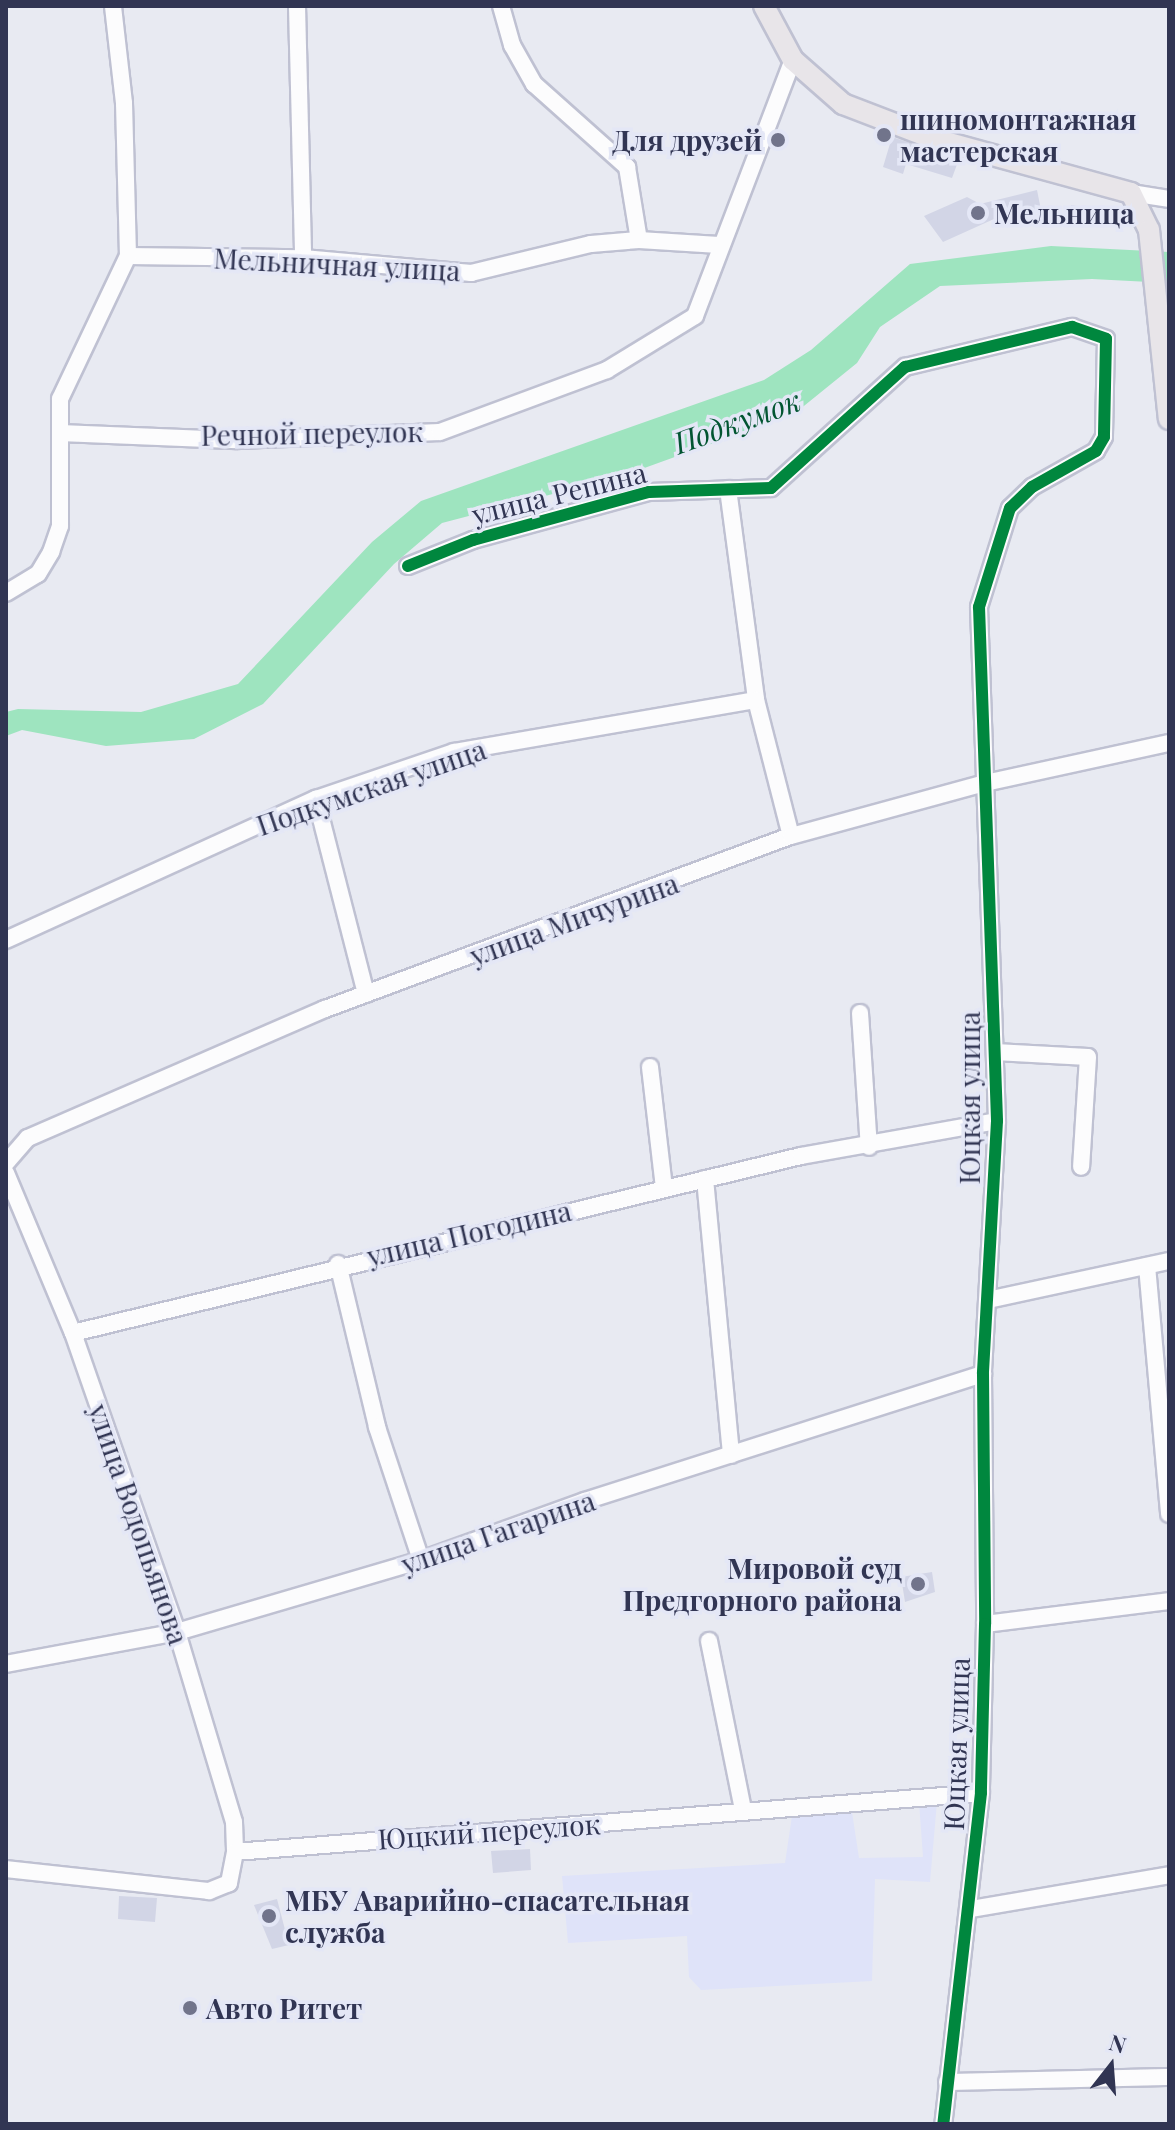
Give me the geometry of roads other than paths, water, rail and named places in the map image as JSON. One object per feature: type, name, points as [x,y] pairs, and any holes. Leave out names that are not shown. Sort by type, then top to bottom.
[{"type":"main road","points":[[764,6],[793,60],[843,104],[886,124],[1131,193],[1149,230],[1166,364],[1169,419]]},
{"type":"street","points":[[6,593],[38,574],[60,526],[60,399],[128,256],[124,103],[113,6]]},
{"type":"street","points":[[297,6],[303,258]]},
{"type":"street","points":[[501,6],[512,45],[534,84],[627,167],[639,240]]},
{"type":"street","name":"Речной переулок","points":[[60,433],[238,440],[440,432],[607,370],[695,316],[719,245],[793,60]]},
{"type":"street","points":[[1131,193],[1169,199]]},
{"type":"street","name":"Мельничная улица","points":[[128,256],[303,258],[471,273],[591,244],[639,240],[719,245]]},
{"type":"street","name":"улица Репина","points":[[408,566],[473,540],[649,492],[771,488],[905,367],[1072,327],[1106,339]]},
{"type":"street","name":"Юцкая улица","points":[[943,2124],[971,1909],[981,1793],[985,1624],[983,1374],[997,1121],[979,607],[1010,508],[1032,487],[1096,451],[1104,437],[1106,339]]},
{"type":"street","points":[[728,489],[756,700],[791,836]]},
{"type":"street","name":"Подкумская улица","points":[[6,940],[316,799],[454,752],[756,700]]},
{"type":"street","name":"улица Мичурина","points":[[6,1163],[28,1138],[366,994],[791,836],[985,783],[1169,743]]},
{"type":"street","points":[[316,799],[366,994]]},
{"type":"street","points":[[860,1013],[869,1147]]},
{"type":"street","name":"Юцкая улица","points":[[995,1052],[1088,1057],[1081,1167]]},
{"type":"street","points":[[650,1067],[664,1188]]},
{"type":"street","name":"улица Погодина","points":[[73,1333],[338,1264],[664,1188],[997,1121]]},
{"type":"street","name":"улица Водопьянова","points":[[6,1173],[73,1333],[177,1632],[234,1822],[235,1852],[229,1883],[209,1891],[6,1869]]},
{"type":"street","points":[[705,1179],[731,1455]]},
{"type":"street","points":[[988,1300],[1169,1261]]},
{"type":"street","points":[[338,1264],[377,1427],[421,1560]]},
{"type":"street","points":[[1147,1266],[1169,1514]]},
{"type":"street","name":"улица Гагарина","points":[[6,1664],[177,1632],[421,1560],[983,1374]]},
{"type":"street","points":[[985,1624],[1169,1601]]},
{"type":"street","points":[[709,1641],[743,1810]]},
{"type":"street","name":"Юцкий переулок","points":[[235,1852],[981,1793]]},
{"type":"street","points":[[971,1909],[1169,1875]]},
{"type":"street","points":[[947,2082],[1169,2077]]},
{"type":"water","name":"Подкумок","points":[[1051,246],[1169,252],[1169,283],[1092,279],[940,286],[880,327],[857,363],[794,414],[625,475],[442,523],[394,564],[263,704],[194,739],[106,746],[22,730],[6,736],[6,712],[18,709],[141,712],[238,684],[372,542],[421,501],[764,380],[811,350],[910,264]]},
{"type":"place","name":"шиномонтажная мастерская","points":[[884,135]]},
{"type":"place","name":"Для друзей","points":[[778,140]]},
{"type":"place","name":"Мельница","points":[[978,213]]},
{"type":"place","name":"Мировой суд Предгорного района","points":[[918,1584]]},
{"type":"place","name":"МБУ Аварийно-спасательная служба","points":[[269,1916]]},
{"type":"place","name":"Авто Ритет","points":[[190,2008]]}]
